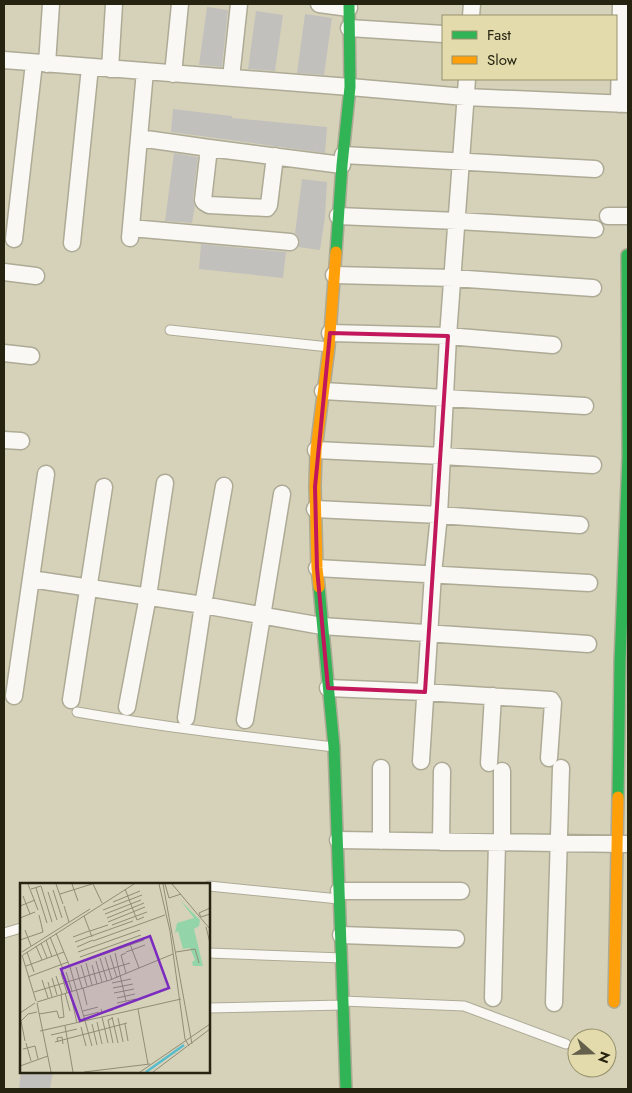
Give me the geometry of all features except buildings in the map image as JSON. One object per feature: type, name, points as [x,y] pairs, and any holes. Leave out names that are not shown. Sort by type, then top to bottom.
[{"type":"street","points":[[14,239],[51,4]]},
{"type":"street","points":[[110,69],[114,4]]},
{"type":"street","points":[[173,74],[180,4]]},
{"type":"street","points":[[231,78],[239,4]]},
{"type":"street","points":[[319,4],[349,6],[350,87],[342,160],[330,340],[316,450],[315,509],[316,568],[334,747],[346,1089]]},
{"type":"street","points":[[4,60],[350,87],[465,98],[624,104],[623,13]]},
{"type":"street","points":[[349,28],[442,34]]},
{"type":"street","points":[[72,243],[90,67]]},
{"type":"street","points":[[145,72],[130,233],[290,242]]},
{"type":"street","points":[[421,761],[433,574],[439,515],[448,336],[467,80]]},
{"type":"street","points":[[139,138],[275,156],[342,160],[461,161],[595,169]]},
{"type":"street","points":[[209,148],[203,200],[209,204],[267,208],[269,205],[275,156]]},
{"type":"street","points":[[338,216],[595,229]]},
{"type":"street","points":[[608,216],[628,216]]},
{"type":"street","points":[[614,1002],[622,844],[628,456],[627,255]]},
{"type":"street","points":[[4,272],[36,276]]},
{"type":"street","points":[[334,275],[453,278],[593,288]]},
{"type":"street","points":[[330,340],[448,336],[553,345]]},
{"type":"street","points":[[4,353],[30,356]]},
{"type":"street","points":[[323,391],[585,406]]},
{"type":"street","points":[[4,440],[22,441]]},
{"type":"street","points":[[316,450],[593,465]]},
{"type":"street","points":[[14,696],[46,474]]},
{"type":"street","points":[[126,707],[148,596],[166,483]]},
{"type":"street","points":[[186,718],[224,486]]},
{"type":"street","points":[[74,706],[88,587],[104,487]]},
{"type":"street","points":[[245,720],[282,494]]},
{"type":"street","points":[[315,509],[580,525]]},
{"type":"street","points":[[316,568],[589,583]]},
{"type":"street","points":[[31,579],[148,596],[322,626],[588,644]]},
{"type":"street","points":[[328,688],[492,696],[551,700],[553,702],[559,844],[554,1003]]},
{"type":"street","points":[[492,696],[500,843],[493,998]]},
{"type":"street","points":[[381,768],[381,841]]},
{"type":"street","points":[[441,842],[442,771]]},
{"type":"street","points":[[338,840],[622,844]]},
{"type":"street","points":[[339,895],[461,891]]},
{"type":"street","points":[[341,935],[456,939]]},
{"type":"lane","points":[[170,330],[330,340]]},
{"type":"lane","points":[[74,706],[127,721],[334,747]]},
{"type":"lane","points":[[210,886],[339,895]]},
{"type":"lane","points":[[4,933],[20,928]]},
{"type":"lane","points":[[210,953],[342,958]]},
{"type":"lane","points":[[210,1008],[343,1003],[464,1006],[566,1044]]},
{"type":"highlighted area","points":[[330,333],[448,336],[425,692],[328,688],[317,568],[315,487]]},
{"type":"traffic: fast","points":[[336,252],[350,87],[349,4]]},
{"type":"traffic: fast","points":[[618,797],[620,662],[628,457],[627,255]]},
{"type":"traffic: fast","points":[[319,587],[334,747],[346,1089]]},
{"type":"traffic: slow","points":[[319,587],[315,487],[316,450],[329,347],[336,252]]},
{"type":"traffic: slow","points":[[614,1002],[618,797]]}]
